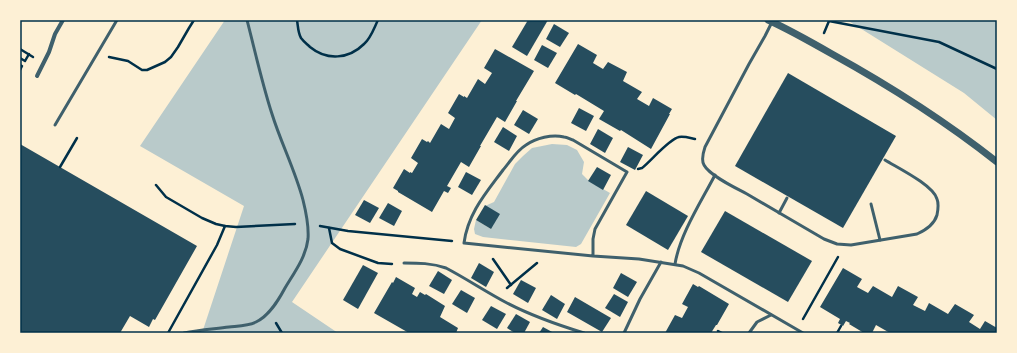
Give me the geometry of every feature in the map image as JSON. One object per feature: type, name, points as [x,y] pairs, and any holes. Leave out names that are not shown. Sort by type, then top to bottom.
[{"type":"street","points":[[37,76],[49,52],[55,34],[63,20]]},
{"type":"street","points":[[770,21],[894,90],[934,115],[975,144],[997,162]]},
{"type":"lane","points":[[55,125],[117,20]]},
{"type":"lane","points":[[184,333],[244,326],[262,319],[278,300],[303,256],[307,244],[308,224],[305,208],[295,174],[268,102],[247,20]]},
{"type":"lane","points":[[770,21],[765,36],[708,141],[703,155],[704,165],[708,171],[824,239],[843,246],[917,234],[930,226],[936,217],[938,210],[937,199],[929,188],[885,160]]},
{"type":"lane","points":[[593,256],[593,239],[595,229],[627,172],[564,136],[541,138],[526,145],[516,154],[478,204],[466,231],[464,243],[593,256],[639,259],[683,266],[698,273],[803,333]]},
{"type":"lane","points":[[675,264],[681,243],[715,176]]},
{"type":"lane","points":[[779,213],[787,198]]},
{"type":"lane","points":[[871,204],[880,240]]},
{"type":"lane","points":[[624,333],[640,299],[661,262]]},
{"type":"lane","points":[[404,263],[430,264],[439,266],[453,272],[496,297],[539,318],[584,333]]},
{"type":"lane","points":[[749,333],[757,322],[771,315]]},
{"type":"path","points":[[96,55],[128,61],[142,70],[147,70],[165,62],[171,57],[194,20]]},
{"type":"path","points":[[297,20],[301,38],[315,51],[333,57],[345,56],[364,45],[378,20]]},
{"type":"path","points":[[829,21],[939,42],[997,69]]},
{"type":"path","points":[[20,58],[25,60],[29,54]]},
{"type":"path","points":[[20,65],[22,66],[20,70]]},
{"type":"path","points":[[627,172],[642,168],[666,145],[677,137],[708,141]]},
{"type":"path","points":[[60,167],[76,138]]},
{"type":"path","points":[[156,185],[166,197],[202,218],[225,226],[236,227],[308,224],[348,231],[464,243]]},
{"type":"path","points":[[168,333],[217,245],[225,226]]},
{"type":"path","points":[[329,228],[332,243],[340,249],[378,263],[404,263]]},
{"type":"path","points":[[485,245],[487,251],[511,284]]},
{"type":"path","points":[[797,330],[833,268],[843,246]]},
{"type":"path","points":[[496,297],[551,251]]},
{"type":"path","points":[[837,333],[841,326]]},
{"type":"path","points":[[718,330],[722,333]]},
{"type":"shaded area","points":[[225,20],[482,20],[292,302],[338,333],[202,333],[244,206],[140,146]]},
{"type":"shaded area","points":[[847,20],[997,20],[997,120],[964,93]]},
{"type":"shaded area","points":[[552,144],[567,145],[577,150],[584,162],[582,174],[589,181],[610,193],[581,244],[576,247],[483,237],[475,234],[474,229],[476,220],[491,229],[485,206],[494,202],[515,164],[532,148]]},
{"type":"building","points":[[528,20],[548,20],[527,56],[512,47]]},
{"type":"building","points":[[554,24],[569,33],[560,47],[546,39]]},
{"type":"building","points":[[578,44],[597,55],[593,63],[603,69],[608,62],[627,72],[623,81],[642,92],[637,99],[649,106],[653,98],[672,109],[651,149],[621,130],[620,131],[599,119],[604,111],[555,83]]},
{"type":"building","points":[[542,45],[557,53],[548,68],[534,60]]},
{"type":"building","points":[[495,49],[534,71],[505,122],[497,117],[469,167],[461,162],[447,186],[451,188],[448,193],[444,191],[432,212],[393,188],[404,169],[412,173],[418,163],[411,158],[422,139],[430,143],[441,124],[449,129],[455,118],[448,113],[459,94],[467,98],[478,79],[485,84],[492,73],[484,68]]},
{"type":"building","points":[[788,73],[896,136],[843,228],[735,166]]},
{"type":"building","points":[[579,108],[594,116],[586,131],[571,123]]},
{"type":"building","points":[[523,110],[538,119],[529,134],[514,125]]},
{"type":"building","points":[[503,127],[517,136],[509,151],[494,142]]},
{"type":"building","points":[[598,129],[613,138],[605,153],[590,144]]},
{"type":"building","points":[[20,144],[197,246],[155,320],[153,319],[149,327],[130,316],[120,333],[20,333]]},
{"type":"building","points":[[628,147],[643,155],[635,170],[620,162]]},
{"type":"building","points":[[597,167],[611,175],[603,190],[588,181]]},
{"type":"building","points":[[466,172],[481,180],[472,195],[458,187]]},
{"type":"building","points":[[646,191],[688,216],[668,250],[626,225]]},
{"type":"building","points":[[364,200],[379,208],[370,223],[355,215]]},
{"type":"building","points":[[388,203],[402,211],[394,226],[379,218]]},
{"type":"building","points":[[485,205],[500,214],[491,229],[476,220]]},
{"type":"building","points":[[725,211],[812,261],[788,302],[701,252]]},
{"type":"building","points":[[479,263],[494,272],[486,287],[471,278]]},
{"type":"building","points":[[363,265],[378,273],[358,309],[343,300]]},
{"type":"building","points":[[843,268],[862,279],[857,287],[868,293],[873,286],[892,297],[898,286],[918,297],[913,305],[925,311],[929,303],[948,314],[955,304],[974,315],[969,322],[980,329],[985,321],[997,328],[997,333],[890,333],[876,325],[872,333],[864,333],[846,321],[843,326],[838,323],[840,319],[820,307]]},
{"type":"building","points":[[438,271],[452,280],[444,294],[429,286]]},
{"type":"building","points":[[621,273],[637,282],[628,297],[613,288]]},
{"type":"building","points":[[396,277],[415,288],[412,294],[417,297],[420,292],[445,306],[440,317],[458,328],[456,333],[409,333],[374,313]]},
{"type":"building","points":[[521,280],[536,288],[528,303],[513,294]]},
{"type":"building","points":[[693,284],[729,304],[711,333],[665,333],[675,315],[682,318],[688,307],[682,304]]},
{"type":"building","points":[[461,290],[475,298],[467,313],[452,304]]},
{"type":"building","points":[[614,294],[628,302],[620,317],[605,308]]},
{"type":"building","points":[[551,295],[565,304],[557,319],[542,310]]},
{"type":"building","points":[[575,297],[611,318],[602,332],[567,312]]},
{"type":"building","points":[[491,306],[506,314],[497,329],[482,320]]},
{"type":"building","points":[[516,314],[530,322],[524,333],[515,333],[507,328]]},
{"type":"building","points":[[543,327],[554,333],[539,333]]}]
